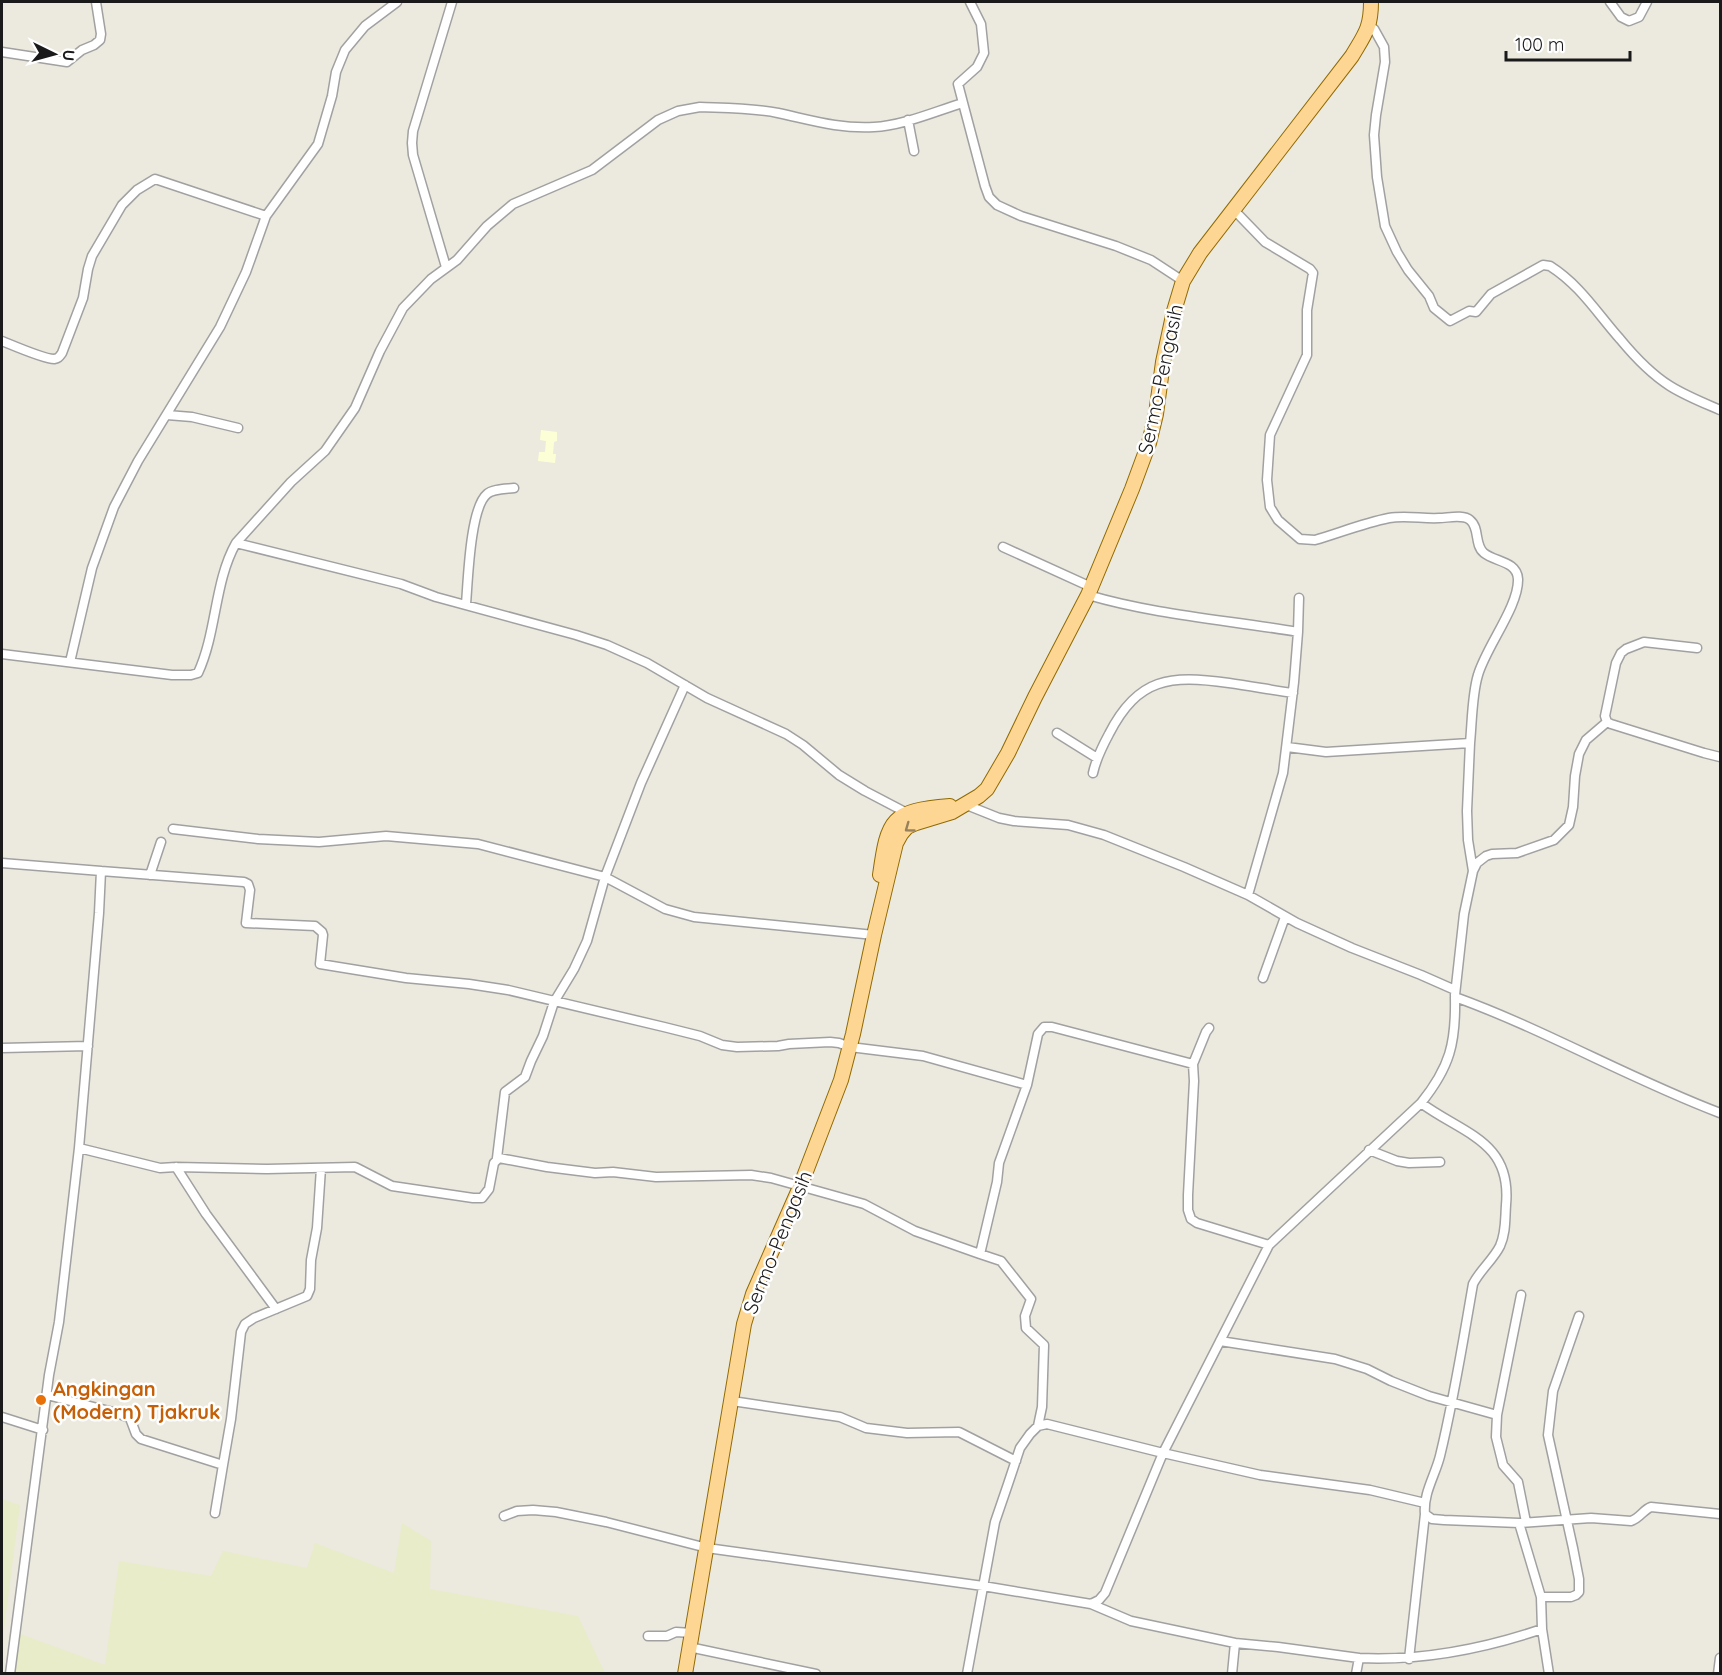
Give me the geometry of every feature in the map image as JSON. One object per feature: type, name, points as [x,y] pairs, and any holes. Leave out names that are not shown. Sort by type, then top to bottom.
[{"type":"main road","name":"Sermo-Pengasih","points":[[685,1674],[744,1324],[753,1294],[800,1187],[829,1113],[850,1047],[875,929],[901,834],[907,827],[916,823],[952,812],[979,796],[993,780],[1089,591],[1132,489],[1149,443],[1156,414],[1163,362],[1183,281],[1200,253],[1352,56],[1369,27],[1371,2]]},
{"type":"main road","name":"Sermo-Pengasih","points":[[875,929],[885,845],[892,825],[899,817],[907,813],[963,805]]},
{"type":"street","points":[[2,52],[67,62],[100,40],[96,2]]},
{"type":"street","points":[[70,662],[93,568],[114,507],[138,461],[220,327],[246,272],[266,216],[318,144],[332,96],[336,72],[345,50],[365,26],[397,2]]},
{"type":"street","points":[[446,267],[413,155],[412,143],[413,130],[452,2]]},
{"type":"street","points":[[970,2],[981,24],[984,53],[977,67],[958,84],[989,197],[997,205],[1021,216],[1116,246],[1151,261],[1183,281]]},
{"type":"street","points":[[1610,2],[1621,16],[1629,21],[1639,17],[1647,2]]},
{"type":"street","points":[[1369,27],[1374,29],[1384,46],[1385,62],[1374,135],[1377,177],[1385,226],[1397,252],[1420,287],[1429,296],[1434,308],[1450,321],[1468,311],[1476,312],[1491,294],[1543,265],[1550,266],[1584,295],[1618,338],[1658,378],[1720,410]]},
{"type":"street","points":[[2,654],[172,675],[198,673],[208,644],[228,556],[236,543],[291,482],[325,451],[355,408],[380,351],[403,308],[431,279],[457,260],[487,226],[513,204],[592,170],[658,120],[678,111],[700,106],[776,113],[847,127],[876,128],[963,103]]},
{"type":"street","points":[[908,120],[914,151]]},
{"type":"street","points":[[2,341],[46,357],[54,359],[59,357],[83,298],[92,256],[122,205],[136,190],[154,179],[266,216]]},
{"type":"street","points":[[1233,210],[1265,242],[1313,273],[1307,310],[1307,355],[1270,435],[1268,494],[1270,507],[1278,520],[1300,539],[1315,540],[1389,518],[1465,517],[1474,524],[1484,553],[1507,563],[1517,572],[1518,580],[1512,603],[1484,658],[1477,678],[1470,743],[1467,811],[1468,840],[1473,871]]},
{"type":"street","points":[[167,415],[192,417],[238,428]]},
{"type":"street","points":[[466,604],[471,542],[481,501],[488,492],[514,488]]},
{"type":"street","points":[[236,543],[400,584],[436,597],[608,645],[647,663],[707,698],[786,734],[839,775],[907,813]]},
{"type":"street","points":[[1003,547],[1089,591],[1134,607],[1298,632]]},
{"type":"street","points":[[1248,895],[1283,773],[1293,693],[1299,598]]},
{"type":"street","points":[[1607,722],[1606,705],[1616,663],[1621,653],[1644,642],[1697,648]]},
{"type":"street","points":[[1093,773],[1096,758],[1124,708],[1134,698],[1165,681],[1195,679],[1293,693]]},
{"type":"street","points":[[79,1148],[160,1168],[355,1167],[400,1188],[483,1198],[489,1189],[497,1158],[505,1092],[525,1077],[543,1036],[554,1002],[574,969],[587,941],[605,877],[641,783],[685,685]]},
{"type":"street","points":[[1607,722],[1720,757]]},
{"type":"street","points":[[1100,1609],[1102,1598],[1163,1453],[1269,1245],[1421,1103],[1437,1083],[1450,1055],[1464,914],[1473,871],[1477,863],[1492,854],[1517,853],[1554,840],[1569,825],[1579,754],[1586,740],[1607,722]]},
{"type":"street","points":[[1057,733],[1096,758]]},
{"type":"street","points":[[1287,747],[1326,752],[1470,743]]},
{"type":"street","points":[[963,805],[1006,819],[1068,825],[1085,829],[1184,867],[1248,895],[1285,917],[1352,948],[1421,975],[1479,1006],[1574,1047],[1683,1099],[1720,1113]]},
{"type":"street","points":[[173,829],[258,840],[319,842],[386,836],[469,843],[605,877],[665,909],[694,917],[875,929]]},
{"type":"street","points":[[150,875],[161,842]]},
{"type":"street","points":[[2,863],[235,881],[248,884],[250,890],[246,923],[315,926],[322,932],[320,963],[406,978],[508,990],[700,1036],[722,1045],[778,1047],[789,1044],[839,1042],[850,1047],[923,1056],[1027,1085]]},
{"type":"street","points":[[10,1674],[21,1579],[58,1322],[79,1148],[101,872]]},
{"type":"street","points":[[1263,978],[1285,917]]},
{"type":"street","points":[[980,1254],[997,1182],[999,1163],[1027,1085],[1038,1034],[1044,1028],[1068,1030],[1193,1064]]},
{"type":"street","points":[[1209,1028],[1193,1064],[1188,1210],[1191,1219],[1197,1223],[1269,1245]]},
{"type":"street","points":[[2,1048],[88,1046]]},
{"type":"street","points":[[1409,1659],[1425,1503],[1440,1458],[1473,1284],[1494,1256],[1504,1234],[1507,1200],[1505,1175],[1498,1158],[1475,1137],[1421,1103]]},
{"type":"street","points":[[1369,1150],[1397,1161],[1440,1162]]},
{"type":"street","points":[[497,1158],[595,1173],[656,1177],[751,1175],[771,1178],[864,1204],[915,1231],[1000,1261],[1031,1299],[1025,1316],[1026,1328],[1044,1345],[1042,1407],[1038,1426]]},
{"type":"street","points":[[176,1167],[206,1214],[276,1310]]},
{"type":"street","points":[[215,1513],[231,1419],[241,1332],[245,1324],[307,1296],[310,1290],[321,1168]]},
{"type":"street","points":[[1521,1295],[1497,1415],[1496,1437],[1503,1465],[1518,1482],[1522,1522],[1541,1597],[1542,1629],[1549,1674]]},
{"type":"street","points":[[1541,1597],[1570,1597],[1579,1592],[1579,1579],[1548,1435],[1553,1391],[1579,1316]]},
{"type":"street","points":[[1220,1341],[1335,1359],[1367,1369],[1429,1396],[1497,1415]]},
{"type":"street","points":[[47,1395],[130,1418],[136,1434],[141,1439],[223,1465]]},
{"type":"street","points":[[732,1401],[840,1417],[866,1428],[907,1433],[959,1432],[1016,1461]]},
{"type":"street","points":[[2,1417],[43,1430]]},
{"type":"street","points":[[967,1674],[995,1522],[1020,1448],[1038,1426],[1047,1424],[1260,1475],[1370,1490],[1425,1503]]},
{"type":"street","points":[[1425,1514],[1432,1519],[1444,1520],[1522,1522],[1591,1518],[1631,1521],[1651,1507],[1720,1514]]},
{"type":"street","points":[[504,1516],[517,1511],[556,1512],[606,1522],[707,1548],[983,1586],[1091,1604],[1131,1621],[1235,1643],[1359,1658],[1409,1659],[1441,1655],[1542,1629]]},
{"type":"street","points":[[1091,1604],[1102,1598]]},
{"type":"street","points":[[648,1636],[667,1636],[676,1632],[692,1633]]},
{"type":"street","points":[[1232,1674],[1235,1643]]},
{"type":"street","points":[[689,1647],[816,1674]]},
{"type":"street","points":[[1356,1674],[1359,1658]]},
{"type":"street","points":[[1718,1674],[1720,1658]]},
{"type":"shaded area","points":[[541,430],[557,432],[553,454],[556,454],[555,463],[538,461],[539,452],[545,452],[546,441],[540,440]]},
{"type":"shaded area","points":[[2,1499],[20,1505],[2,1645]]},
{"type":"shaded area","points":[[402,1523],[431,1541],[430,1589],[578,1616],[605,1673],[10,1674],[15,1632],[105,1665],[119,1561],[211,1576],[223,1551],[307,1568],[315,1543],[394,1573]]},
{"type":"place","name":"Angkingan (Modern) Tjakruk","points":[[41,1400]]}]
